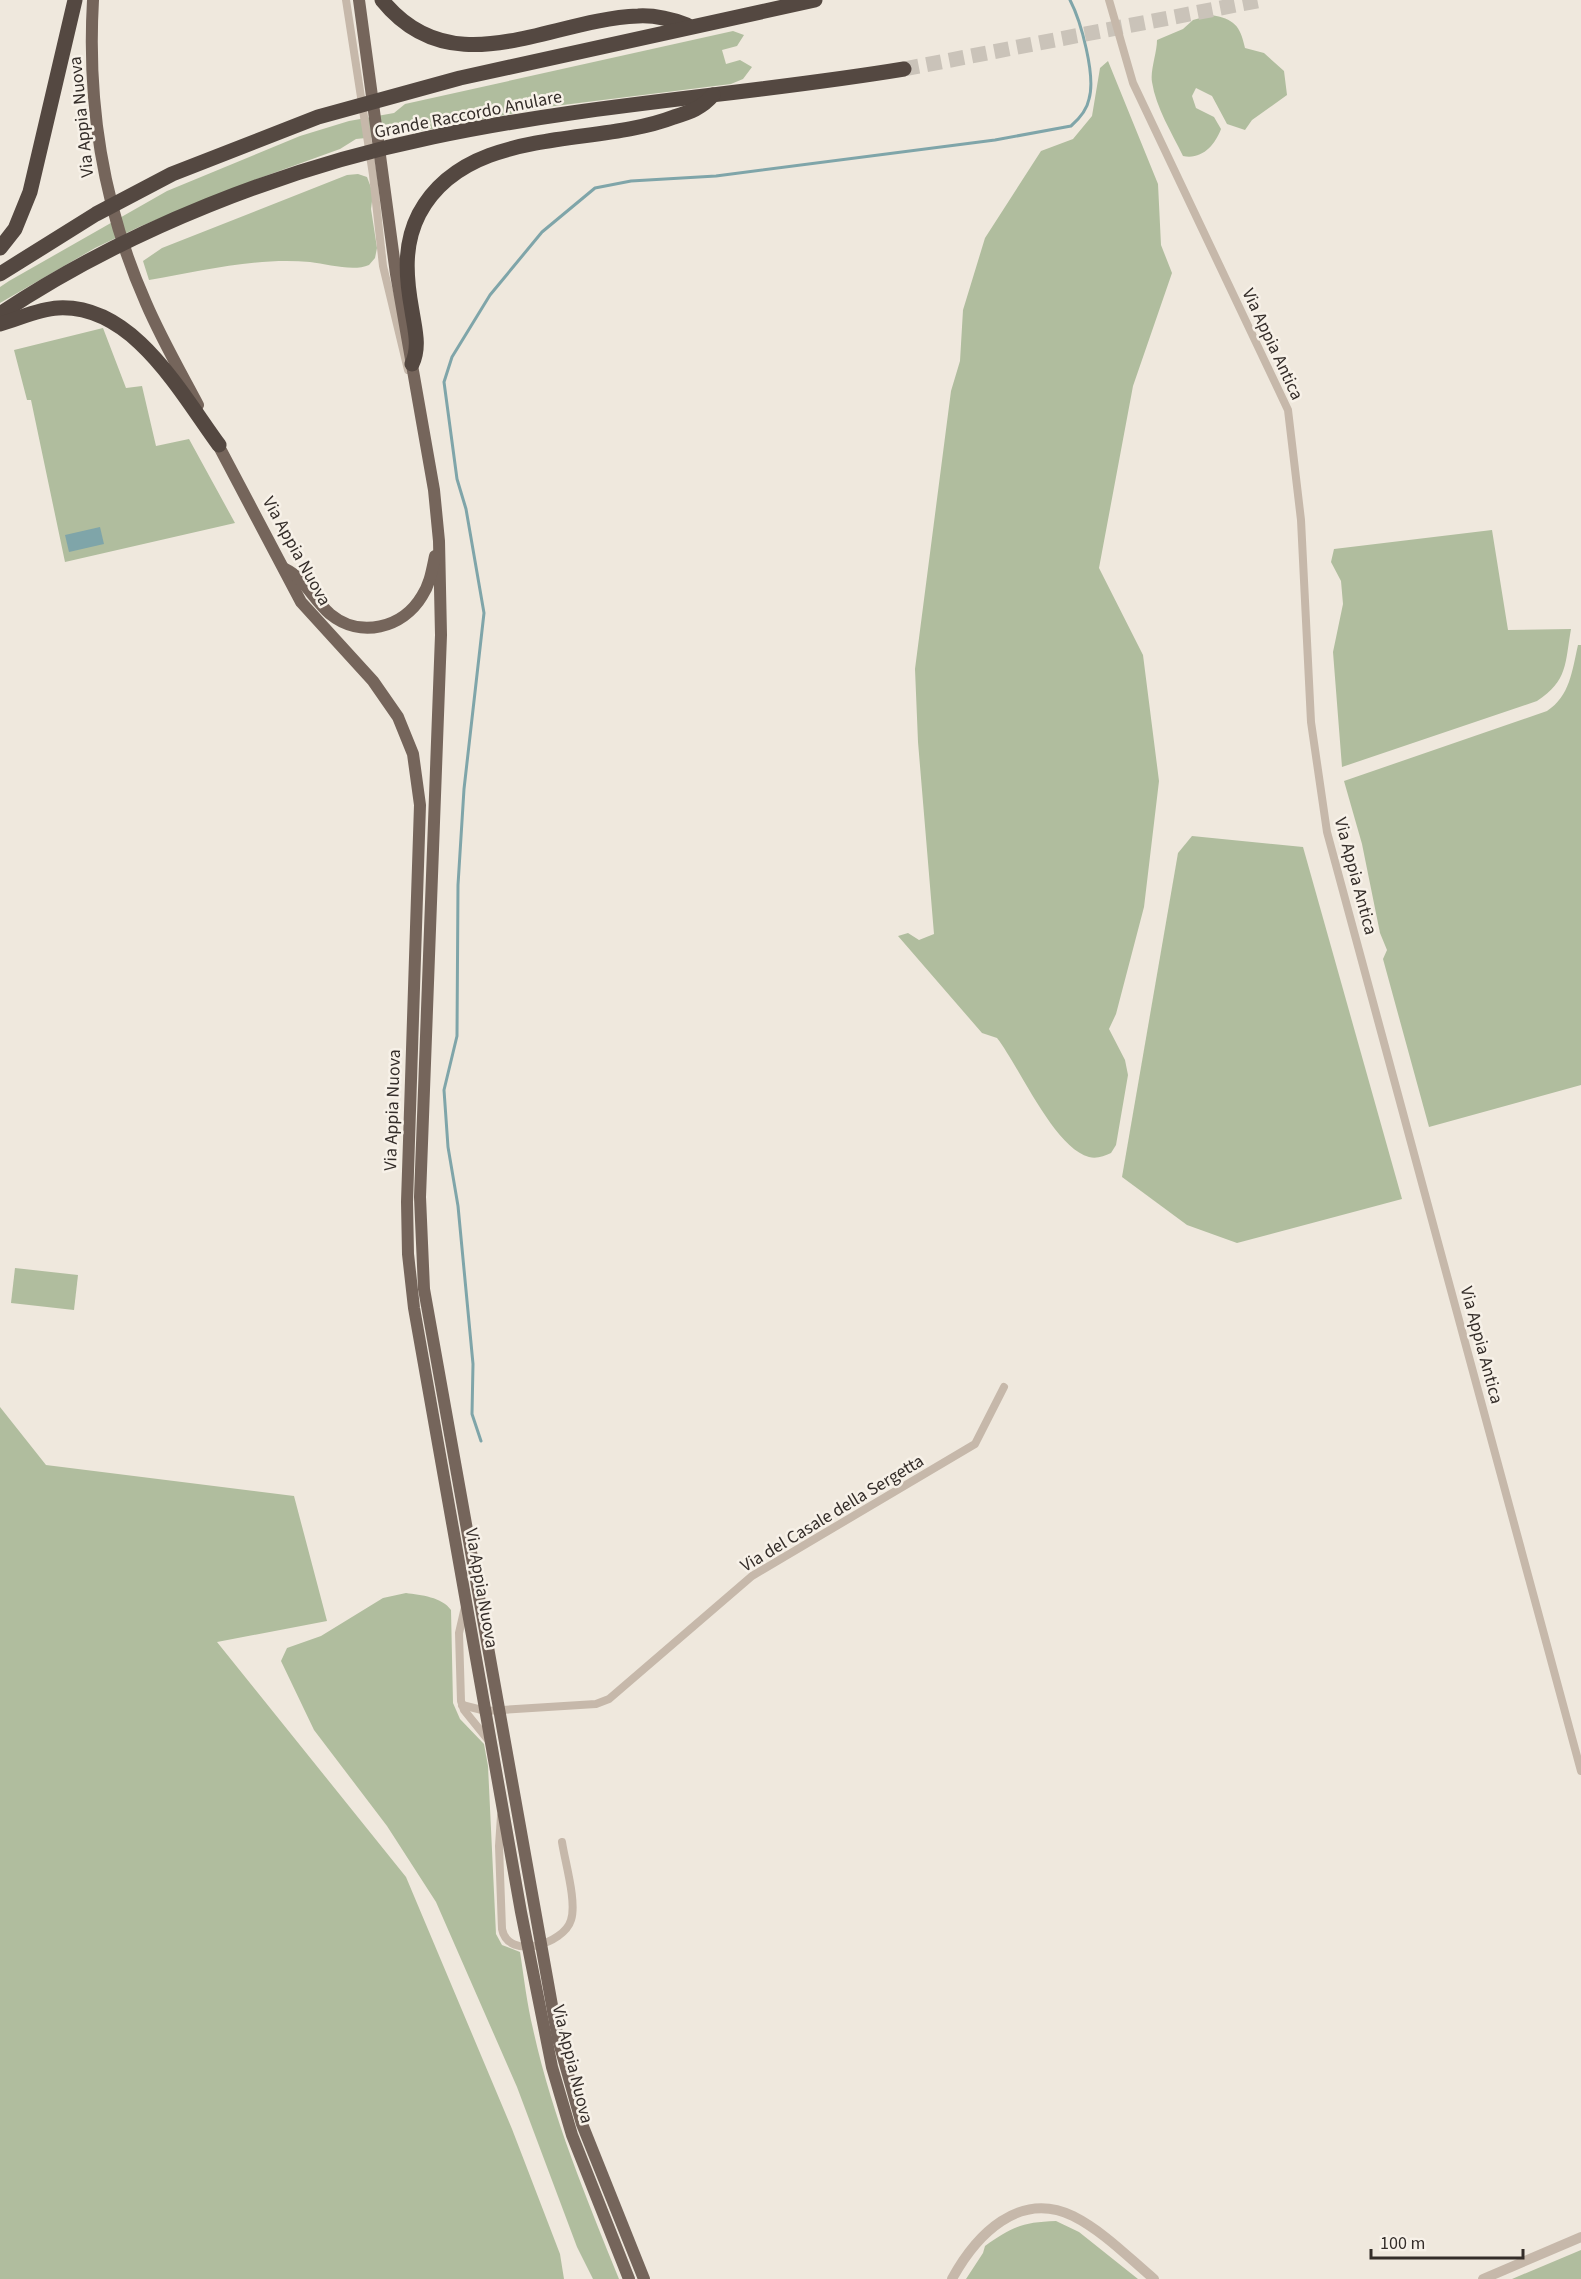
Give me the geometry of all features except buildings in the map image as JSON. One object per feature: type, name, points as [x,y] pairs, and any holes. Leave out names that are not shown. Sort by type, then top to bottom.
[{"type":"highway","points":[[0,248],[15,229],[30,192],[75,0]]},
{"type":"highway","points":[[382,0],[400,19],[416,30],[441,41],[456,44],[527,39],[605,20],[639,16],[663,17],[690,26]]},
{"type":"highway","name":"Grande Raccordo Anulare","points":[[0,274],[96,214],[138,191],[212,156],[261,138],[388,97],[690,26],[815,0]]},
{"type":"highway","name":"Grande Raccordo Anulare","points":[[0,314],[60,278],[175,221],[256,188],[323,165],[431,137],[480,128],[904,69]]},
{"type":"highway","points":[[412,364],[418,351],[407,269],[409,238],[425,203],[448,178],[476,162],[524,147],[660,123],[705,105],[713,95]]},
{"type":"highway","points":[[0,324],[59,308],[86,310],[108,317],[141,345],[219,446]]},
{"type":"main road","name":"Via Appia Nuova","points":[[93,0],[93,79],[99,149],[106,183],[133,268],[157,326],[301,602],[369,676],[390,704],[410,742],[417,773],[420,805],[407,1202],[408,1254],[418,1331],[466,1605],[492,1710],[541,1943],[558,2039],[574,2099],[644,2279]]},
{"type":"main road","name":"Via Appia Nuova","points":[[359,0],[361,55],[378,175],[434,490],[439,541],[441,634],[420,1197],[421,1249],[426,1301],[492,1710],[492,1744],[552,2067],[564,2109],[629,2279]]},
{"type":"main road","points":[[285,569],[296,574],[313,597],[336,618],[356,627],[374,628],[402,617],[419,601],[428,584],[439,541]]},
{"type":"street","name":"Via Appia Nuova","points":[[346,0],[361,55]]},
{"type":"street","name":"Via Appia Antica","points":[[1109,0],[1133,83],[1288,410],[1300,520],[1311,722],[1327,832],[1581,1770]]},
{"type":"street","name":"Via Appia Nuova","points":[[378,175],[384,272],[399,344],[419,406]]},
{"type":"street","name":"Via del Casale della Sergetta","points":[[462,1705],[492,1710],[596,1704],[613,1697],[752,1576],[975,1444],[1004,1387]]},
{"type":"street","points":[[466,1605],[459,1633],[462,1705],[492,1744]]},
{"type":"street","points":[[503,1805],[499,1839],[502,1932],[510,1943],[528,1946],[561,1936],[572,1919],[562,1842]]},
{"type":"street","points":[[952,2279],[971,2248],[989,2229],[1022,2211],[1040,2208],[1063,2212],[1085,2223],[1154,2279]]},
{"type":"street","points":[[1484,2279],[1581,2237]]},
{"type":"green space","points":[[1211,15],[1235,24],[1245,48],[1264,53],[1284,71],[1287,95],[1252,120],[1245,130],[1227,124],[1212,96],[1196,88],[1192,96],[1196,108],[1214,117],[1221,129],[1207,150],[1196,156],[1183,156],[1154,92],[1152,77],[1157,40],[1183,29],[1193,20]]},
{"type":"green space","points":[[733,31],[744,35],[737,46],[722,50],[726,64],[740,60],[752,67],[743,79],[731,84],[547,107],[406,134],[356,139],[340,149],[257,179],[141,226],[95,248],[0,303],[0,287],[167,191],[300,136],[349,121],[394,113],[405,104]]},
{"type":"green space","points":[[1108,61],[1158,184],[1161,245],[1172,273],[1133,386],[1099,568],[1143,655],[1159,781],[1144,907],[1116,1014],[1109,1029],[1125,1060],[1128,1075],[1116,1145],[1111,1153],[1095,1158],[1076,1150],[1063,1139],[1038,1105],[997,1038],[982,1033],[898,936],[908,933],[919,940],[934,934],[918,742],[915,669],[951,391],[960,361],[963,310],[985,238],[1041,151],[1073,139],[1092,116],[1100,68]]},
{"type":"green space","points":[[358,174],[367,177],[373,193],[371,209],[377,248],[375,258],[369,265],[348,268],[310,262],[270,261],[149,280],[143,261],[162,248],[347,175]]},
{"type":"green space","points":[[103,328],[126,388],[142,386],[156,446],[189,439],[235,523],[65,562],[31,400],[27,400],[14,350]]},
{"type":"green space","points":[[1492,530],[1508,630],[1571,629],[1566,661],[1555,686],[1537,701],[1342,767],[1333,652],[1343,604],[1341,581],[1331,562],[1334,549]]},
{"type":"green space","points":[[1578,645],[1581,645],[1581,1085],[1429,1127],[1383,959],[1387,950],[1380,933],[1362,844],[1344,781],[1547,711],[1561,698],[1569,682]]},
{"type":"green space","points":[[1192,836],[1303,847],[1402,1199],[1237,1243],[1187,1225],[1122,1177],[1178,853]]},
{"type":"green space","points":[[15,1268],[78,1275],[74,1310],[11,1303]]},
{"type":"green space","points":[[0,1407],[46,1465],[294,1496],[327,1621],[217,1642],[406,1877],[512,2129],[560,2254],[564,2279],[0,2279]]},
{"type":"green space","points":[[406,1593],[437,1599],[451,1610],[453,1703],[460,1719],[484,1744],[488,1766],[496,1934],[502,1945],[520,1952],[531,2020],[550,2093],[594,2218],[619,2279],[593,2279],[577,2247],[517,2087],[436,1902],[387,1826],[314,1730],[281,1661],[287,1648],[321,1636],[383,1598]]},
{"type":"green space","points":[[1056,2221],[1079,2232],[1138,2279],[966,2279],[985,2246],[994,2240],[1026,2224]]},
{"type":"green space","points":[[1581,2250],[1581,2279],[1512,2279]]},
{"type":"water","points":[[100,527],[104,544],[69,552],[65,535]]},
{"type":"waterway","points":[[481,1441],[472,1414],[473,1364],[458,1206],[448,1147],[444,1090],[457,1036],[458,885],[464,789],[484,613],[466,509],[457,479],[444,382],[452,357],[490,295],[542,232],[595,188],[631,181],[716,176],[995,140],[1071,126],[1085,111],[1091,89],[1091,77],[1079,21],[1070,0]]},
{"type":"tunnel","points":[[904,69],[1262,0]]}]
